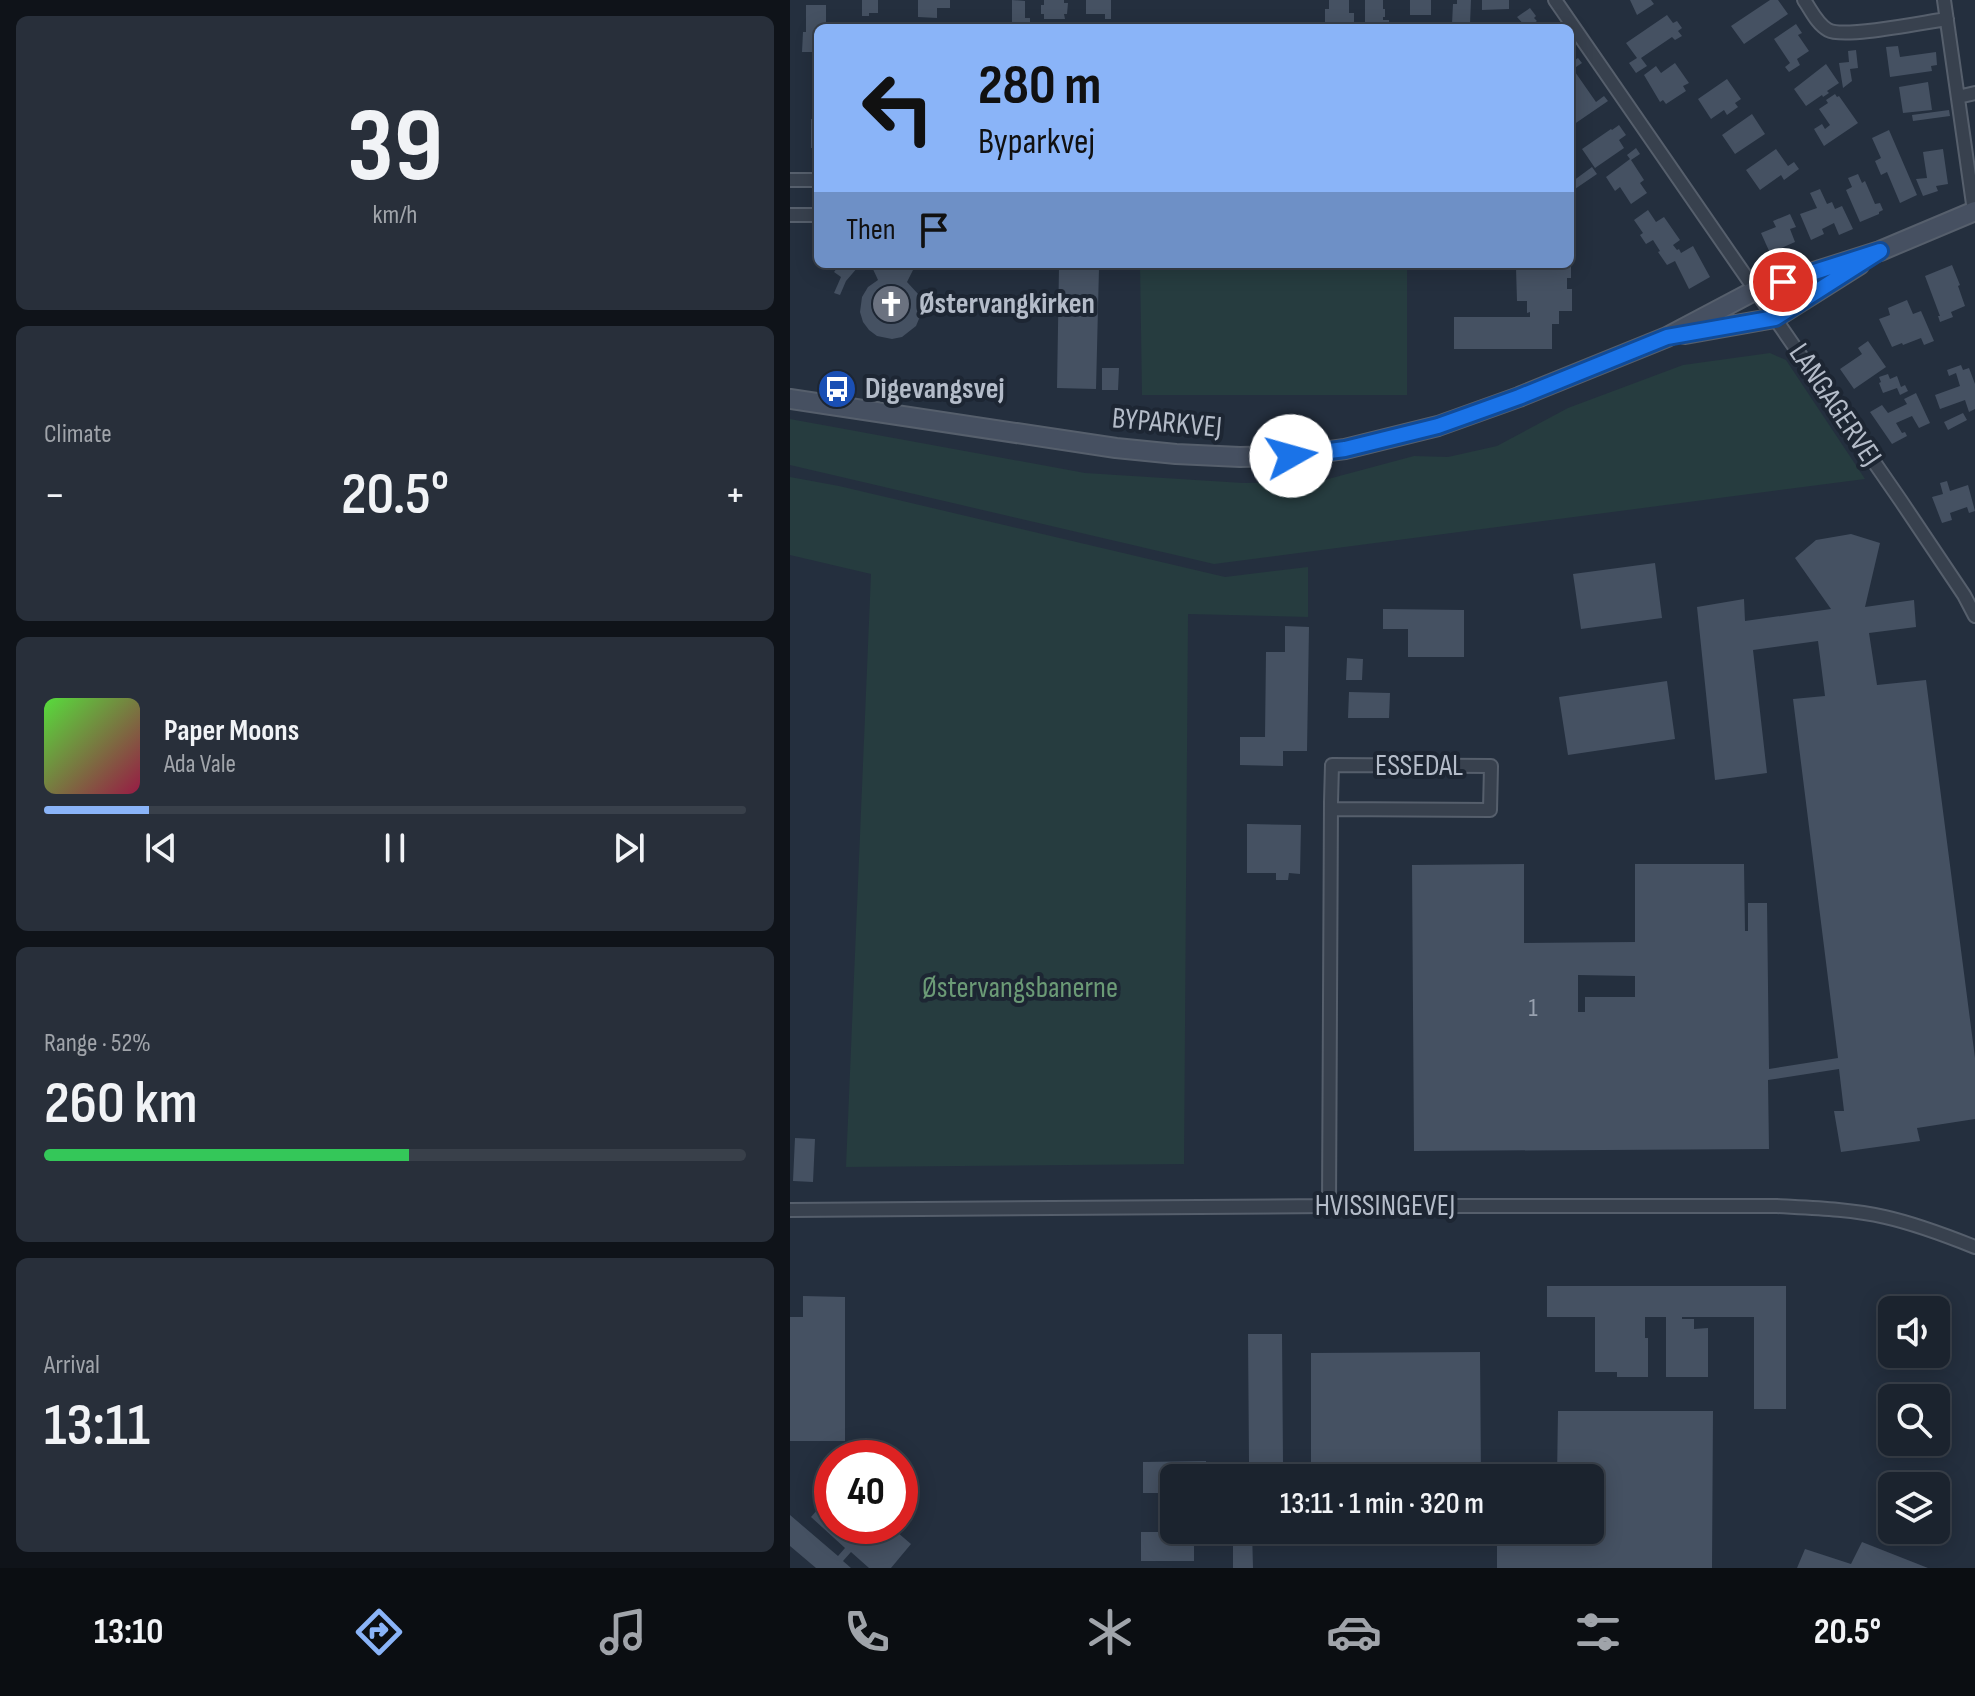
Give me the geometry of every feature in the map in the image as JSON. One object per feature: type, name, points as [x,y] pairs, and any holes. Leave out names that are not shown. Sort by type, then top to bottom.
[{"type":"street","name":"LANGAGERVEJ","points":[[1555,0],[1571,24]]},
{"type":"street","points":[[1804,0],[1826,29],[1844,34],[1947,19]]},
{"type":"street","points":[[1944,0],[1975,211]]},
{"type":"street","name":"LANGAGERVEJ","points":[[1574,28],[1901,501],[1975,616]]},
{"type":"street","points":[[1958,97],[1975,93]]},
{"type":"street","points":[[790,180],[814,180]]},
{"type":"street","name":"BYPARKVEJ","points":[[790,399],[1116,448],[1240,457],[1291,456],[1345,449],[1438,426],[1519,397],[1667,337],[1754,291],[1880,251],[1975,211]]},
{"type":"street","points":[[790,215],[814,215]]},
{"type":"street","name":"BYPARKVEJ","points":[[1667,337],[1775,318],[1880,251]]},
{"type":"street","name":"ESSEDAL","points":[[1329,1206],[1331,809],[1332,765],[1491,766],[1490,810],[1331,809]]},
{"type":"street","name":"HVISSINGEVEJ","points":[[790,1210],[1777,1206],[1882,1216],[1975,1247]]},
{"type":"green space","points":[[1140,268],[1407,268],[1407,395],[1142,395]]},
{"type":"green space","points":[[1770,353],[1786,360],[1865,479],[1214,564],[790,465],[790,419],[1085,473],[1243,483],[1317,482],[1414,456],[1448,457],[1497,446],[1568,408],[1683,365]]},
{"type":"green space","name":"Østervangsbanerne","points":[[790,477],[1225,577],[1308,567],[1308,617],[1188,614],[1184,1164],[846,1167],[871,574],[790,555]]},
{"type":"building","points":[[862,0],[878,0],[878,13],[862,16]]},
{"type":"building","points":[[918,0],[950,0],[950,8],[937,8],[937,18],[918,17]]},
{"type":"building","points":[[1012,0],[1025,1],[1025,18],[1030,18],[1030,24],[1012,24]]},
{"type":"building","points":[[1044,0],[1064,0],[1068,3],[1065,19],[1044,19],[1041,5],[1044,5]]},
{"type":"building","points":[[1086,0],[1111,0],[1111,19],[1105,19],[1105,14],[1086,14]]},
{"type":"building","points":[[1329,0],[1349,0],[1349,13],[1354,13],[1354,24],[1325,23],[1325,9],[1329,9]]},
{"type":"building","points":[[1365,0],[1383,0],[1383,20],[1389,20],[1389,24],[1365,24]]},
{"type":"building","points":[[1410,0],[1431,0],[1431,15],[1410,15]]},
{"type":"building","points":[[1457,0],[1471,0],[1470,24],[1452,24],[1453,4],[1457,4]]},
{"type":"building","points":[[1482,0],[1509,0],[1509,9],[1482,10]]},
{"type":"building","points":[[1630,0],[1651,0],[1654,4],[1637,15]]},
{"type":"building","points":[[1770,0],[1778,0],[1788,14],[1744,44],[1731,26]]},
{"type":"building","points":[[806,5],[826,5],[826,24],[814,24],[814,52],[802,52],[803,32],[806,32]]},
{"type":"building","points":[[1530,8],[1537,21],[1523,24],[1517,17]]},
{"type":"building","points":[[1667,15],[1682,28],[1678,31],[1682,36],[1675,40],[1672,37],[1641,58],[1647,66],[1636,73],[1629,63],[1637,58],[1626,43]]},
{"type":"building","points":[[1796,24],[1802,33],[1798,35],[1809,51],[1797,59],[1800,65],[1789,72],[1785,67],[1790,63],[1774,39]]},
{"type":"building","points":[[1898,46],[1900,57],[1936,52],[1937,65],[1931,66],[1932,71],[1890,77],[1886,47]]},
{"type":"building","points":[[1856,50],[1858,68],[1850,69],[1852,81],[1843,88],[1839,63],[1849,62],[1848,51]]},
{"type":"building","points":[[1578,58],[1582,63],[1574,68],[1574,60]]},
{"type":"building","points":[[1675,63],[1689,83],[1683,86],[1686,91],[1666,104],[1663,100],[1660,102],[1644,75],[1656,66],[1661,73]]},
{"type":"building","points":[[1826,64],[1839,83],[1827,91],[1829,93],[1806,106],[1794,89]]},
{"type":"building","points":[[1574,70],[1596,102],[1604,96],[1608,101],[1574,124]]},
{"type":"building","points":[[1727,79],[1741,99],[1735,103],[1738,107],[1727,115],[1724,110],[1711,119],[1698,99]]},
{"type":"building","points":[[1928,82],[1932,110],[1903,113],[1899,87]]},
{"type":"building","points":[[1835,94],[1858,123],[1824,146],[1814,129],[1822,124],[1825,129],[1830,125],[1819,109]]},
{"type":"building","points":[[1949,110],[1950,116],[1913,121],[1912,115]]},
{"type":"building","points":[[1752,114],[1765,134],[1735,154],[1722,135]]},
{"type":"building","points":[[811,119],[814,119],[814,148],[811,148]]},
{"type":"building","points":[[1619,125],[1626,135],[1619,140],[1624,148],[1595,168],[1582,149]]},
{"type":"building","points":[[1889,130],[1917,195],[1900,203],[1887,172],[1881,175],[1875,161],[1881,158],[1872,138]]},
{"type":"building","points":[[1636,148],[1640,154],[1631,160],[1644,180],[1640,183],[1647,193],[1631,204],[1620,187],[1615,191],[1606,177],[1630,159],[1627,155]]},
{"type":"building","points":[[1776,149],[1788,166],[1794,162],[1799,169],[1784,180],[1781,175],[1760,190],[1746,170]]},
{"type":"building","points":[[1943,149],[1948,184],[1936,186],[1938,191],[1923,196],[1916,179],[1927,178],[1923,152]]},
{"type":"building","points":[[1592,167],[1597,174],[1575,189],[1574,180]]},
{"type":"building","points":[[1858,174],[1862,183],[1865,181],[1875,204],[1880,203],[1883,210],[1860,222],[1846,190],[1852,187],[1848,178]]},
{"type":"building","points":[[1820,189],[1827,204],[1832,202],[1835,209],[1842,206],[1853,229],[1839,235],[1834,223],[1822,229],[1824,234],[1811,240],[1800,214],[1817,208],[1810,193]]},
{"type":"building","points":[[1648,210],[1656,222],[1664,217],[1680,240],[1673,245],[1677,250],[1681,253],[1693,246],[1710,277],[1689,289],[1675,261],[1667,265],[1653,240],[1646,244],[1634,220]]},
{"type":"building","points":[[1790,214],[1796,227],[1790,229],[1795,242],[1770,253],[1761,233],[1776,227],[1773,221]]},
{"type":"building","points":[[1952,265],[1965,306],[1951,312],[1953,317],[1940,322],[1925,276]]},
{"type":"building","points":[[837,268],[857,268],[846,281],[840,295],[834,293],[841,277],[834,272]]},
{"type":"building","name":"Østervangkirken","points":[[872,268],[914,268],[907,282],[919,295],[921,314],[916,326],[902,337],[877,336],[863,322],[860,312],[862,297],[868,287],[878,280]]},
{"type":"building","points":[[1059,268],[1099,268],[1096,389],[1057,388]]},
{"type":"building","points":[[1516,268],[1571,268],[1567,289],[1572,289],[1572,311],[1559,311],[1559,324],[1552,324],[1552,349],[1454,349],[1454,317],[1530,317],[1527,301],[1517,301]]},
{"type":"building","points":[[1907,300],[1913,314],[1921,311],[1934,341],[1924,345],[1921,338],[1892,347],[1879,319],[1890,315],[1888,308]]},
{"type":"building","points":[[1868,341],[1886,367],[1854,389],[1840,369],[1862,354],[1858,348]]},
{"type":"building","points":[[1961,365],[1963,370],[1969,368],[1975,384],[1975,409],[1969,412],[1965,400],[1940,409],[1935,395],[1960,386],[1956,373],[1949,376],[1947,370]]},
{"type":"building","points":[[1102,368],[1119,368],[1118,390],[1102,390]]},
{"type":"building","points":[[1888,374],[1890,379],[1897,376],[1901,387],[1905,385],[1908,391],[1900,395],[1897,388],[1883,393],[1879,377]]},
{"type":"building","points":[[1916,393],[1930,423],[1919,428],[1912,416],[1896,423],[1907,436],[1892,444],[1870,412],[1882,405],[1888,413],[1907,404],[1904,399]]},
{"type":"building","points":[[1963,413],[1967,420],[1948,430],[1944,422]]},
{"type":"building","points":[[1947,481],[1950,491],[1968,485],[1975,511],[1969,513],[1967,507],[1950,513],[1952,520],[1942,523],[1932,497],[1943,494],[1940,483]]},
{"type":"building","points":[[1851,534],[1880,543],[1865,607],[1914,600],[1916,627],[1869,633],[1877,685],[1926,680],[1975,1058],[1975,1119],[1917,1128],[1920,1141],[1841,1152],[1834,1111],[1844,1111],[1839,1069],[1768,1080],[1769,1149],[1414,1151],[1412,865],[1524,864],[1524,943],[1635,942],[1635,864],[1744,864],[1745,931],[1748,931],[1748,903],[1767,903],[1769,1069],[1838,1058],[1793,699],[1825,696],[1818,641],[1753,650],[1767,773],[1715,780],[1697,607],[1744,599],[1745,621],[1831,609],[1795,558],[1816,540]],"holes":[[[1578,975],[1635,976],[1635,997],[1585,997],[1585,1012],[1578,1012]]]},
{"type":"building","points":[[1655,563],[1662,618],[1581,629],[1573,574]]},
{"type":"building","points":[[1383,609],[1464,610],[1464,657],[1408,657],[1408,629],[1383,629]]},
{"type":"building","points":[[1285,626],[1309,627],[1307,751],[1283,751],[1283,766],[1240,765],[1240,737],[1265,737],[1266,652],[1285,652]]},
{"type":"building","points":[[1347,658],[1363,659],[1362,680],[1346,680]]},
{"type":"building","points":[[1667,681],[1675,739],[1568,755],[1559,697]]},
{"type":"building","points":[[1349,692],[1390,693],[1389,718],[1348,718]]},
{"type":"building","points":[[1247,824],[1301,825],[1300,874],[1289,873],[1288,880],[1276,880],[1276,873],[1247,873]]},
{"type":"building","points":[[795,1138],[815,1139],[813,1182],[793,1181]]},
{"type":"building","points":[[1547,1286],[1786,1286],[1786,1409],[1754,1409],[1754,1317],[1682,1317],[1694,1319],[1694,1329],[1708,1328],[1708,1377],[1666,1377],[1666,1317],[1645,1317],[1648,1377],[1617,1377],[1617,1372],[1595,1372],[1595,1317],[1547,1317]]},
{"type":"building","points":[[803,1296],[845,1297],[845,1440],[790,1441],[790,1317],[803,1317]]},
{"type":"building","points":[[1248,1334],[1282,1334],[1283,1462],[1249,1462]]},
{"type":"building","points":[[1480,1352],[1481,1464],[1311,1464],[1311,1353]]},
{"type":"building","points":[[1558,1411],[1713,1411],[1712,1568],[1497,1568],[1497,1544],[1604,1544],[1604,1464],[1557,1464]]},
{"type":"building","points":[[1206,1461],[1206,1464],[1160,1464],[1160,1493],[1143,1493],[1143,1462]]},
{"type":"building","points":[[790,1515],[814,1536],[814,1544],[824,1544],[838,1556],[845,1548],[841,1544],[911,1544],[891,1568],[869,1568],[851,1552],[843,1561],[851,1568],[816,1568],[790,1546]]},
{"type":"building","points":[[1141,1532],[1160,1532],[1160,1544],[1194,1544],[1194,1561],[1141,1561]]},
{"type":"building","points":[[1862,1542],[1928,1568],[1797,1568],[1805,1549],[1851,1564]]},
{"type":"building","points":[[1233,1544],[1252,1544],[1253,1568],[1233,1568]]},
{"type":"place","name":"Østervangkirken","points":[[891,304]]},
{"type":"place","name":"Digevangsvej","points":[[837,389]]},
{"type":"route","points":[[1291,456],[1345,449],[1438,426],[1667,337],[1775,318],[1880,251],[1783,282]]}]
